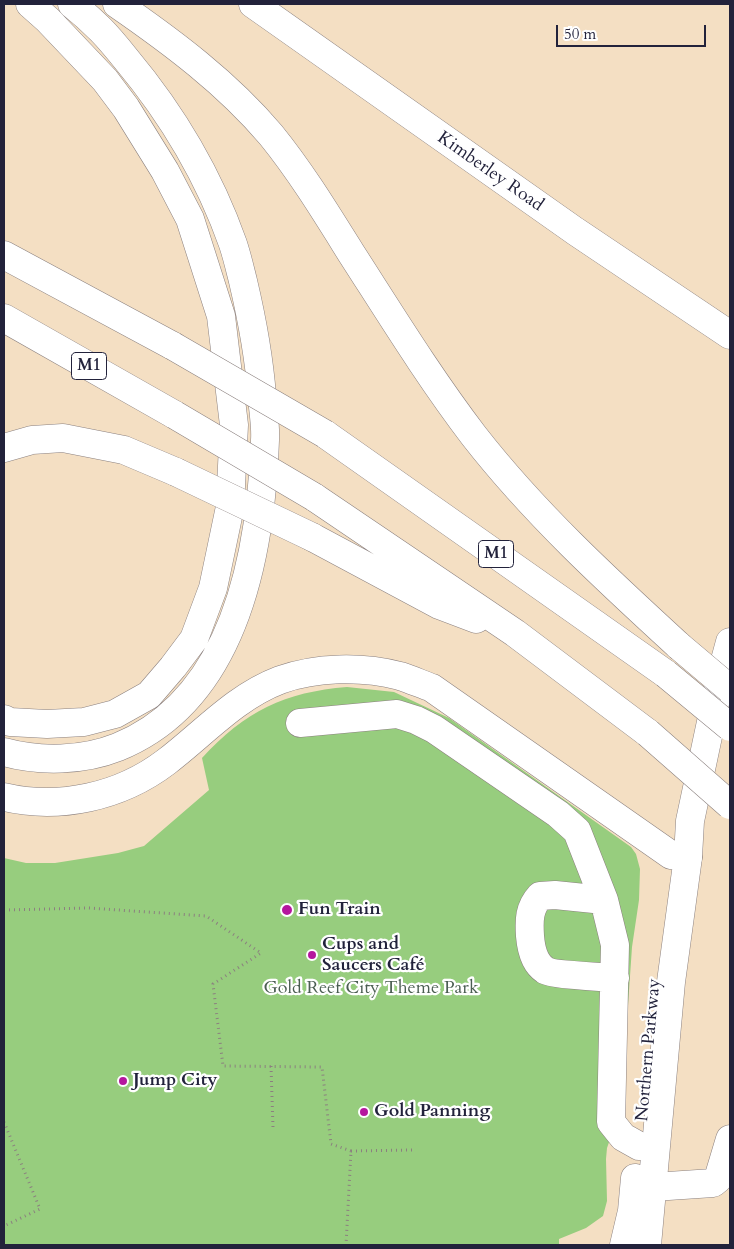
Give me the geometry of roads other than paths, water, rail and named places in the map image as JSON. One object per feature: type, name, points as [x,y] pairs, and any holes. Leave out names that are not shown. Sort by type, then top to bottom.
[{"type":"main road","points":[[4,719],[10,722],[47,724],[84,722],[115,714],[148,695],[173,667],[194,639],[213,588],[230,508],[234,425],[221,316],[190,220],[166,171],[126,108],[105,80],[48,20],[30,4]]},
{"type":"main road","points":[[4,752],[35,757],[64,758],[87,756],[110,750],[138,739],[163,721],[192,693],[214,662],[231,628],[240,601],[253,554],[266,438],[259,358],[248,304],[234,245],[212,192],[191,150],[150,87],[102,31],[72,4]]},
{"type":"main road","points":[[117,4],[166,37],[224,86],[270,135],[311,189],[415,353],[475,436],[539,512],[608,581],[679,646],[730,689]]},
{"type":"main road","name":"Kimberley Road","points":[[253,4],[575,231],[730,336]]},
{"type":"main road","name":"M1","points":[[4,256],[173,346],[325,434],[666,674],[730,727]]},
{"type":"main road","name":"M1","points":[[4,318],[175,415],[314,497],[515,633],[648,733],[730,805]]},
{"type":"main road","points":[[4,448],[32,440],[63,438],[124,450],[176,472],[312,537],[439,606],[515,633]]},
{"type":"main road","points":[[4,796],[22,801],[55,802],[81,799],[118,790],[144,777],[166,762],[206,727],[242,700],[280,680],[320,671],[361,668],[400,676],[432,688],[680,856],[690,821],[721,675],[730,642]]},
{"type":"main road","points":[[300,723],[397,714],[416,720],[434,729],[558,814],[577,831],[604,900],[615,944],[611,1122],[623,1137],[639,1146]]},
{"type":"main road","name":"Northern Parkway","points":[[647,1245],[644,1186],[639,1146],[644,1112],[656,978],[680,856]]},
{"type":"main road","name":"Northern Parkway","points":[[624,1245],[632,1211],[644,1186],[658,1107],[671,982],[680,856]]},
{"type":"main road","points":[[604,900],[555,895],[540,896],[533,903],[529,916],[531,948],[537,964],[547,972],[615,978]]},
{"type":"main road","points":[[644,1186],[713,1183],[718,1178],[730,1139]]},
{"type":"place","name":"Fun Train","points":[[287,910]]},
{"type":"place","name":"Cups and Saucers Café","points":[[312,955]]},
{"type":"place","name":"Jump City","points":[[123,1081]]},
{"type":"place","name":"Gold Panning","points":[[364,1112]]},
{"type":"park label","name":"Gold Reef City Theme Park","points":[[371,989]]}]
